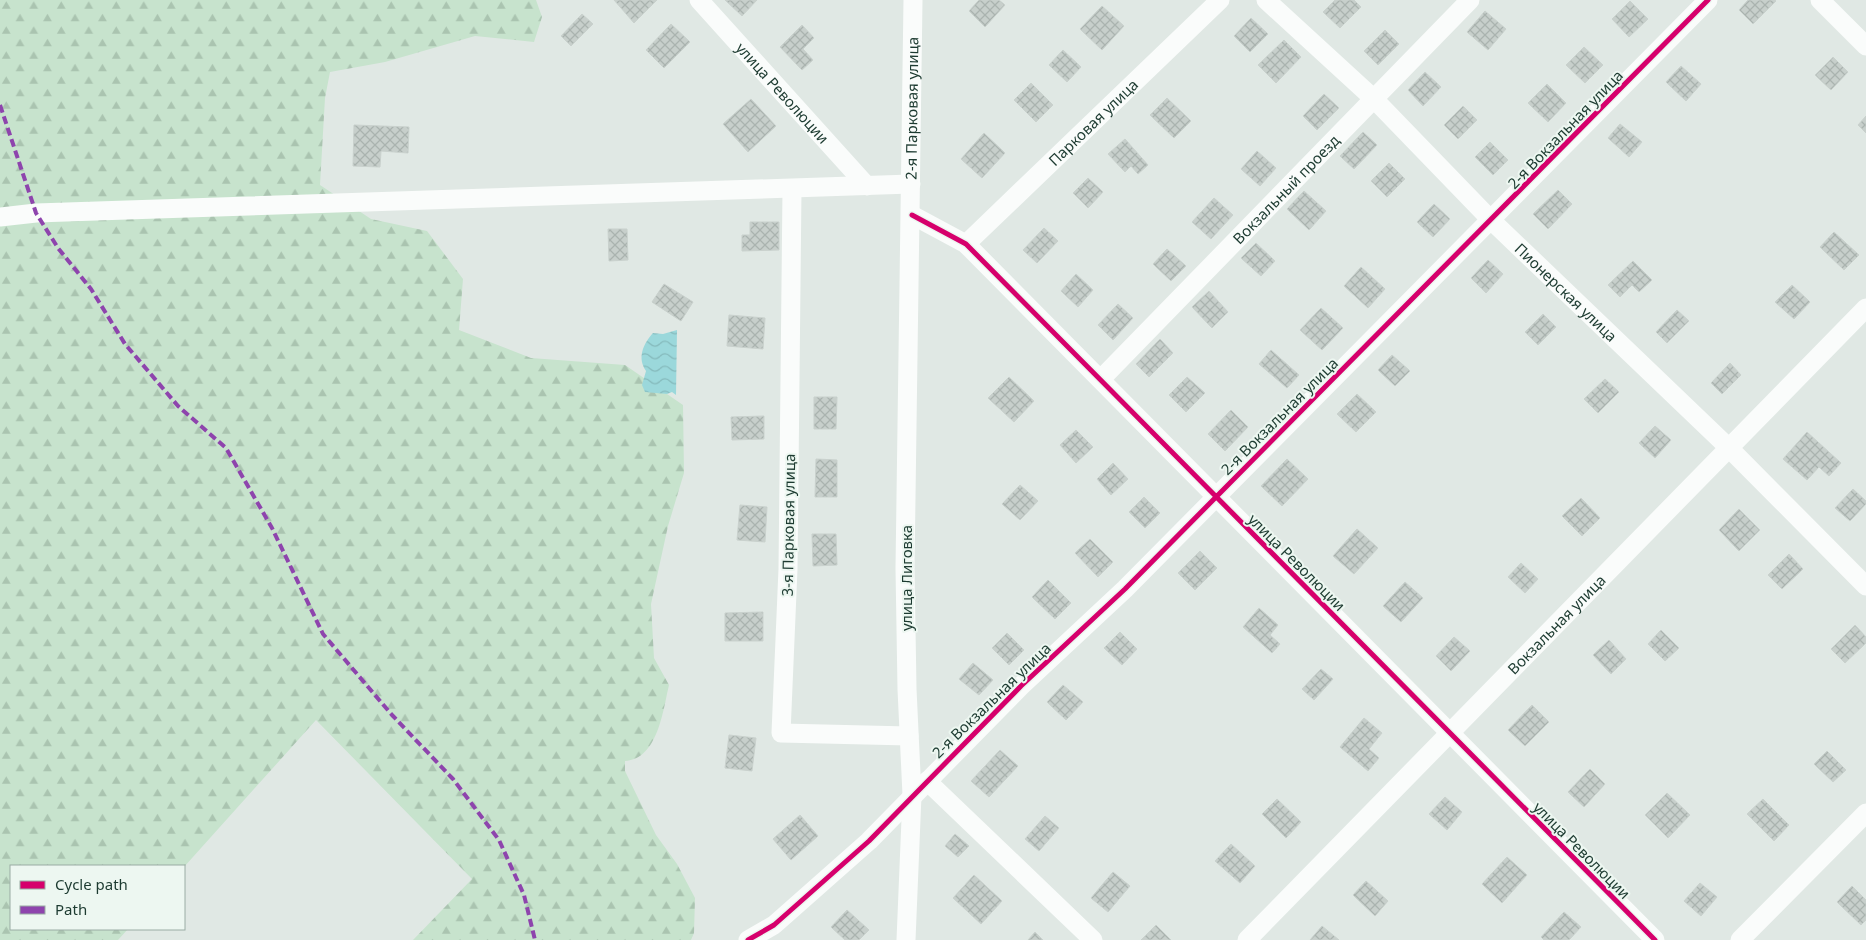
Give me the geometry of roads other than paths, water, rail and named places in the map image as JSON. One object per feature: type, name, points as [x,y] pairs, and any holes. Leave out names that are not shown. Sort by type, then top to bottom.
[{"type":"street","name":"улица Революции","points":[[699,0],[867,186]]},
{"type":"street","name":"2-я Парковая улица","points":[[912,215],[914,0]]},
{"type":"street","name":"Парковая улица","points":[[966,244],[1220,0]]},
{"type":"street","name":"Пионерская улица","points":[[1266,0],[1374,99],[1492,221],[1728,447],[1866,586]]},
{"type":"street","name":"Вокзальный проезд","points":[[1101,379],[1470,0]]},
{"type":"street","name":"2-я Вокзальная улица","points":[[748,940],[781,918],[869,840],[1021,686],[1125,589],[1216,498],[1492,221],[1708,0]]},
{"type":"street","points":[[1820,0],[1866,46]]},
{"type":"street","points":[[0,217],[46,212],[911,184]]},
{"type":"street","name":"3-я Парковая улица","points":[[792,189],[788,569],[781,733],[909,736]]},
{"type":"street","name":"улица Революции","points":[[912,215],[966,244],[1655,940]]},
{"type":"street","name":"улица Лиговка","points":[[906,940],[912,795],[905,568],[907,365],[912,215]]},
{"type":"street","name":"Вокзальная улица","points":[[1247,940],[1866,308]]},
{"type":"street","points":[[927,781],[1093,940]]},
{"type":"street","points":[[1740,940],[1866,813]]},
{"type":"water","points":[[677,330],[676,395],[672,392],[667,394],[645,392],[642,385],[646,371],[642,361],[642,351],[646,342],[653,333],[663,334]]}]
